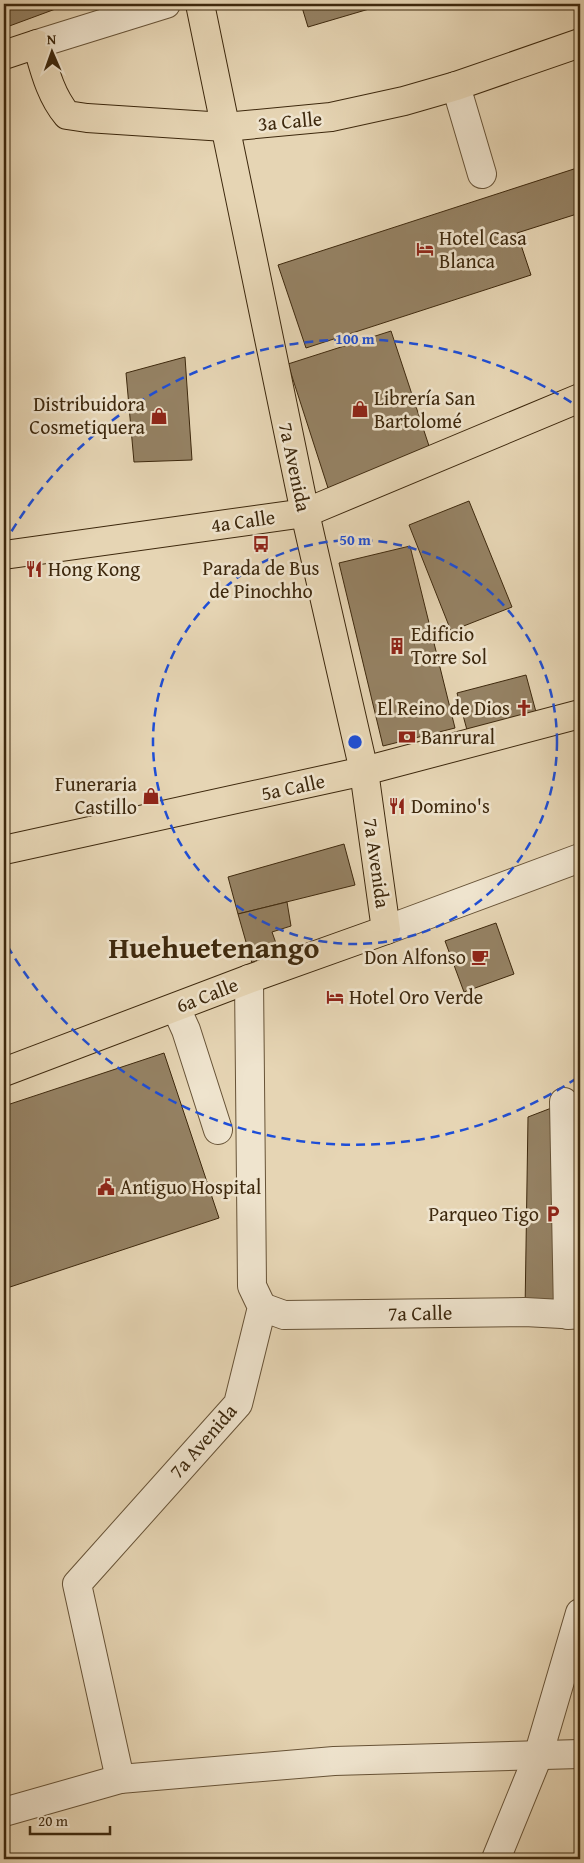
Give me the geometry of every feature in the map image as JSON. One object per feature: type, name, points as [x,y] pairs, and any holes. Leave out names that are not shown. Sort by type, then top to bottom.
[{"type":"main road","name":"7a Avenida","points":[[200,4],[305,513],[364,771],[386,930]]},
{"type":"main road","name":"3a Calle","points":[[37,44],[46,77],[68,122],[87,118],[225,127],[331,117],[404,101],[456,86],[580,44]]},
{"type":"main road","points":[[4,55],[37,44]]},
{"type":"main road","name":"4a Calle","points":[[4,555],[305,513],[580,398]]},
{"type":"main road","name":"5a Calle","points":[[4,850],[364,771],[580,714]]},
{"type":"main road","name":"6a Calle","points":[[4,1072],[249,979],[386,930]]},
{"type":"street","points":[[37,44],[119,11],[166,4]]},
{"type":"street","points":[[456,86],[482,174]]},
{"type":"street","name":"6a Calle","points":[[386,930],[580,858]]},
{"type":"street","points":[[249,979],[252,1286],[262,1307]]},
{"type":"street","points":[[176,1008],[186,1030],[218,1130]]},
{"type":"street","points":[[564,1102],[574,1315]]},
{"type":"street","name":"7a Calle","points":[[262,1307],[284,1315],[525,1312],[574,1315]]},
{"type":"street","name":"7a Avenida","points":[[120,1779],[77,1584],[238,1404],[262,1307]]},
{"type":"street","points":[[496,1859],[538,1756],[580,1613]]},
{"type":"street","points":[[4,1812],[120,1779],[334,1761],[580,1754]]},
{"type":"building","points":[[4,4],[69,4],[4,28]]},
{"type":"building","points":[[301,4],[386,4],[308,27]]},
{"type":"building","name":"Hotel Casa Blanca","points":[[580,167],[580,213],[517,233],[531,275],[306,348],[278,265]]},
{"type":"building","name":"Librería San Bartolomé","points":[[391,331],[432,455],[328,488],[288,364]]},
{"type":"building","name":"Distribuidora Cosmetiquera","points":[[185,357],[192,460],[134,462],[126,373]]},
{"type":"building","points":[[469,501],[512,607],[451,631],[409,525]]},
{"type":"building","name":"Edificio Torre Sol","points":[[410,546],[455,728],[383,746],[339,563]]},
{"type":"building","points":[[526,675],[536,712],[467,730],[457,693]]},
{"type":"building","points":[[344,844],[355,885],[238,914],[228,877]]},
{"type":"building","points":[[287,902],[291,926],[272,932],[278,949],[252,963],[238,914]]},
{"type":"building","name":"Don Alfonso","points":[[496,923],[514,974],[464,992],[445,941]]},
{"type":"building","name":"Antiguo Hospital","points":[[164,1053],[219,1218],[4,1289],[4,1106]]},
{"type":"building","name":"Parqueo Tigo","points":[[580,1097],[580,1313],[525,1312],[528,1117]]},
{"type":"place","name":"Hotel Casa Blanca","points":[[425,249]]},
{"type":"place","name":"Librería San Bartolomé","points":[[360,409]]},
{"type":"place","name":"Distribuidora Cosmetiquera","points":[[159,416]]},
{"type":"place","name":"Parada de Bus de Pinochho","points":[[261,544]]},
{"type":"place","name":"Hong Kong","points":[[34,569]]},
{"type":"place","name":"Edificio Torre Sol","points":[[397,646]]},
{"type":"place","name":"El Reino de Dios","points":[[524,708]]},
{"type":"place","name":"Banrural","points":[[407,737]]},
{"type":"place","name":"Funeraria Castillo","points":[[151,796]]},
{"type":"place","name":"Domino's","points":[[397,806]]},
{"type":"place","name":"Don Alfonso","points":[[480,957]]},
{"type":"place","name":"Hotel Oro Verde","points":[[335,997]]},
{"type":"place","name":"Antiguo Hospital","points":[[106,1187]]},
{"type":"place","name":"Parqueo Tigo","points":[[553,1214]]},
{"type":"district","name":"Huehuetenango","points":[[214,948]]}]
